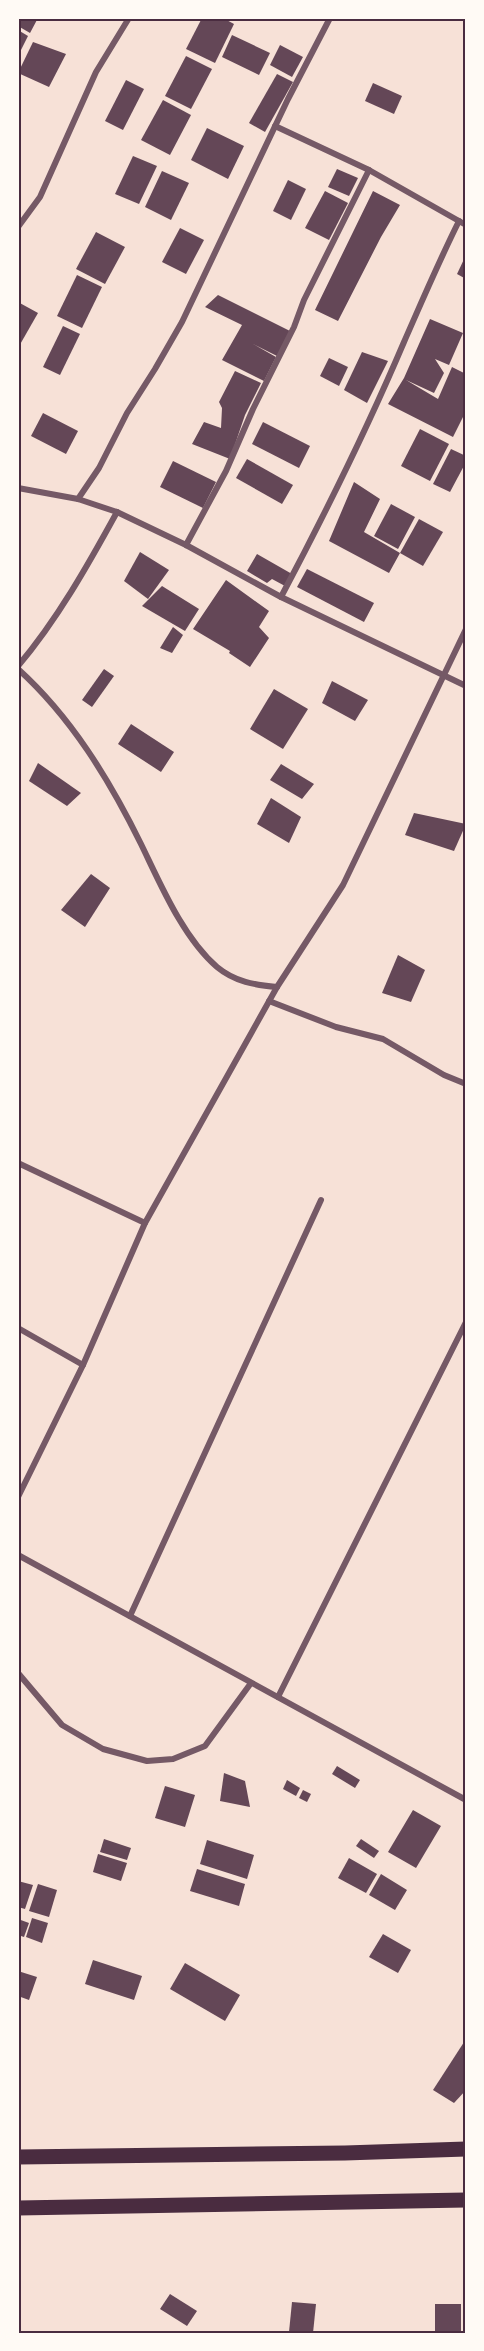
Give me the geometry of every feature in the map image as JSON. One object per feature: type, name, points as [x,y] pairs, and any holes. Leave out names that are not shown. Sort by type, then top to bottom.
[{"type":"highway","points":[[18,2157],[345,2153],[466,2149]]},
{"type":"highway","points":[[18,2208],[466,2200]]},
{"type":"street","points":[[18,227],[40,197],[96,72],[129,18]]},
{"type":"street","points":[[78,499],[99,468],[127,413],[182,322],[275,126],[330,18]]},
{"type":"street","points":[[275,126],[369,170],[466,225]]},
{"type":"street","points":[[186,545],[226,471],[253,409],[294,327],[304,300],[369,170]]},
{"type":"street","points":[[281,597],[346,469],[459,221]]},
{"type":"street","points":[[18,488],[78,499],[117,512],[186,545],[281,597],[466,686]]},
{"type":"street","points":[[117,512],[87,565],[38,642],[18,668],[44,693],[78,734],[118,800],[172,908],[204,953],[217,967],[233,978],[255,985],[277,987]]},
{"type":"street","points":[[18,1497],[83,1365],[145,1223],[277,987],[344,885],[466,629]]},
{"type":"street","points":[[269,1001],[336,1027],[383,1039],[444,1075],[466,1084]]},
{"type":"street","points":[[18,1162],[145,1223]]},
{"type":"street","points":[[130,1616],[321,1200]]},
{"type":"street","points":[[278,1697],[466,1322]]},
{"type":"street","points":[[18,1328],[83,1365]]},
{"type":"street","points":[[18,1555],[466,1800]]},
{"type":"street","points":[[18,1672],[62,1725],[103,1749],[147,1761],[173,1759],[205,1746],[251,1683]]},
{"type":"building","points":[[18,18],[38,18],[30,33],[18,26]]},
{"type":"building","points":[[202,18],[223,18],[234,24],[215,63],[186,49]]},
{"type":"building","points":[[18,30],[28,36],[18,56]]},
{"type":"building","points":[[232,35],[270,53],[259,75],[222,57]]},
{"type":"building","points":[[33,42],[66,54],[49,87],[18,73]]},
{"type":"building","points":[[280,45],[303,57],[292,77],[270,65]]},
{"type":"building","points":[[186,56],[212,69],[191,109],[165,96]]},
{"type":"building","points":[[277,74],[293,82],[265,132],[249,123]]},
{"type":"building","points":[[126,80],[144,89],[123,130],[105,121]]},
{"type":"building","points":[[373,83],[402,96],[394,114],[365,101]]},
{"type":"building","points":[[163,100],[191,115],[170,155],[141,140]]},
{"type":"building","points":[[207,128],[244,146],[228,179],[191,160]]},
{"type":"building","points":[[133,156],[157,166],[139,204],[115,194]]},
{"type":"building","points":[[337,169],[358,178],[349,196],[328,187]]},
{"type":"building","points":[[162,171],[189,183],[171,220],[145,207]]},
{"type":"building","points":[[288,180],[306,189],[291,220],[273,211]]},
{"type":"building","points":[[325,191],[348,203],[329,240],[305,228]]},
{"type":"building","points":[[373,191],[400,205],[338,321],[315,310]]},
{"type":"building","points":[[180,228],[204,240],[186,274],[162,262]]},
{"type":"building","points":[[96,232],[125,247],[105,284],[76,269]]},
{"type":"building","points":[[466,255],[466,279],[457,274]]},
{"type":"building","points":[[77,275],[102,287],[82,328],[57,316]]},
{"type":"building","points":[[218,295],[290,331],[277,356],[253,344],[276,357],[264,381],[222,360],[242,325],[205,307]]},
{"type":"building","points":[[18,302],[38,313],[18,348]]},
{"type":"building","points":[[430,319],[463,333],[449,365],[435,359],[444,373],[434,393],[406,380],[438,399],[452,367],[466,374],[466,411],[453,437],[388,404],[404,378]]},
{"type":"building","points":[[63,326],[80,334],[60,375],[43,367]]},
{"type":"building","points":[[362,352],[388,361],[367,403],[344,390]]},
{"type":"building","points":[[329,358],[348,367],[339,386],[320,376]]},
{"type":"building","points":[[235,371],[261,383],[245,415],[230,459],[192,444],[204,422],[221,428],[222,408],[219,402]]},
{"type":"building","points":[[43,413],[78,431],[66,454],[31,436]]},
{"type":"building","points":[[263,422],[310,446],[299,468],[252,444]]},
{"type":"building","points":[[420,429],[449,444],[430,481],[401,466]]},
{"type":"building","points":[[451,449],[466,456],[466,462],[450,492],[433,484]]},
{"type":"building","points":[[247,459],[293,485],[282,504],[236,478]]},
{"type":"building","points":[[173,461],[216,482],[203,508],[160,487]]},
{"type":"building","points":[[354,482],[380,499],[364,532],[400,553],[389,573],[329,541]]},
{"type":"building","points":[[391,504],[415,517],[398,549],[374,536]]},
{"type":"building","points":[[419,519],[443,532],[423,566],[400,553]]},
{"type":"building","points":[[140,552],[169,570],[148,599],[124,581]]},
{"type":"building","points":[[257,554],[292,574],[285,586],[272,579],[267,583],[247,571]]},
{"type":"building","points":[[307,569],[374,603],[364,622],[297,587]]},
{"type":"building","points":[[226,580],[269,611],[259,627],[269,638],[250,667],[229,653],[230,651],[193,629]]},
{"type":"building","points":[[162,586],[199,609],[185,631],[142,606]]},
{"type":"building","points":[[173,627],[183,635],[172,653],[160,648]]},
{"type":"building","points":[[104,669],[114,676],[92,707],[82,700]]},
{"type":"building","points":[[332,681],[368,700],[355,721],[322,703]]},
{"type":"building","points":[[274,689],[308,709],[283,749],[250,729]]},
{"type":"building","points":[[131,724],[174,752],[161,772],[118,744]]},
{"type":"building","points":[[38,763],[81,793],[67,806],[29,781]]},
{"type":"building","points":[[281,764],[314,784],[302,799],[270,780]]},
{"type":"building","points":[[271,798],[301,817],[289,843],[257,824]]},
{"type":"building","points":[[414,813],[466,824],[454,851],[405,835]]},
{"type":"building","points":[[91,874],[110,888],[85,927],[61,910]]},
{"type":"building","points":[[398,955],[425,970],[411,1002],[382,993]]},
{"type":"building","points":[[337,1766],[360,1780],[355,1788],[332,1774]]},
{"type":"building","points":[[224,1773],[245,1781],[250,1807],[220,1801]]},
{"type":"building","points":[[287,1780],[300,1788],[296,1796],[283,1789]]},
{"type":"building","points":[[165,1786],[195,1795],[185,1827],[155,1818]]},
{"type":"building","points":[[303,1790],[311,1794],[307,1802],[299,1798]]},
{"type":"building","points":[[413,1810],[441,1826],[416,1868],[388,1852]]},
{"type":"building","points":[[104,1839],[131,1848],[127,1860],[100,1852]]},
{"type":"building","points":[[361,1839],[379,1851],[374,1858],[356,1846]]},
{"type":"building","points":[[207,1840],[254,1855],[247,1879],[200,1864]]},
{"type":"building","points":[[98,1854],[127,1863],[121,1881],[93,1872]]},
{"type":"building","points":[[349,1858],[377,1874],[366,1893],[338,1878]]},
{"type":"building","points":[[197,1869],[245,1884],[239,1906],[190,1891]]},
{"type":"building","points":[[381,1874],[407,1890],[395,1910],[369,1895]]},
{"type":"building","points":[[18,1881],[33,1885],[25,1909],[18,1907]]},
{"type":"building","points":[[38,1884],[57,1890],[49,1917],[29,1911]]},
{"type":"building","points":[[32,1918],[48,1923],[42,1943],[26,1937]]},
{"type":"building","points":[[18,1919],[29,1923],[24,1937],[18,1935]]},
{"type":"building","points":[[383,1934],[411,1950],[398,1973],[369,1957]]},
{"type":"building","points":[[93,1960],[142,1976],[134,2000],[85,1984]]},
{"type":"building","points":[[185,1963],[240,1995],[225,2021],[170,1989]]},
{"type":"building","points":[[18,1971],[37,1977],[29,2000],[18,1996]]},
{"type":"building","points":[[466,2039],[466,2090],[454,2103],[433,2090]]},
{"type":"building","points":[[170,2294],[197,2311],[187,2326],[160,2309]]},
{"type":"building","points":[[292,2302],[316,2304],[313,2333],[289,2332]]},
{"type":"building","points":[[435,2304],[461,2304],[461,2333],[435,2333]]}]
